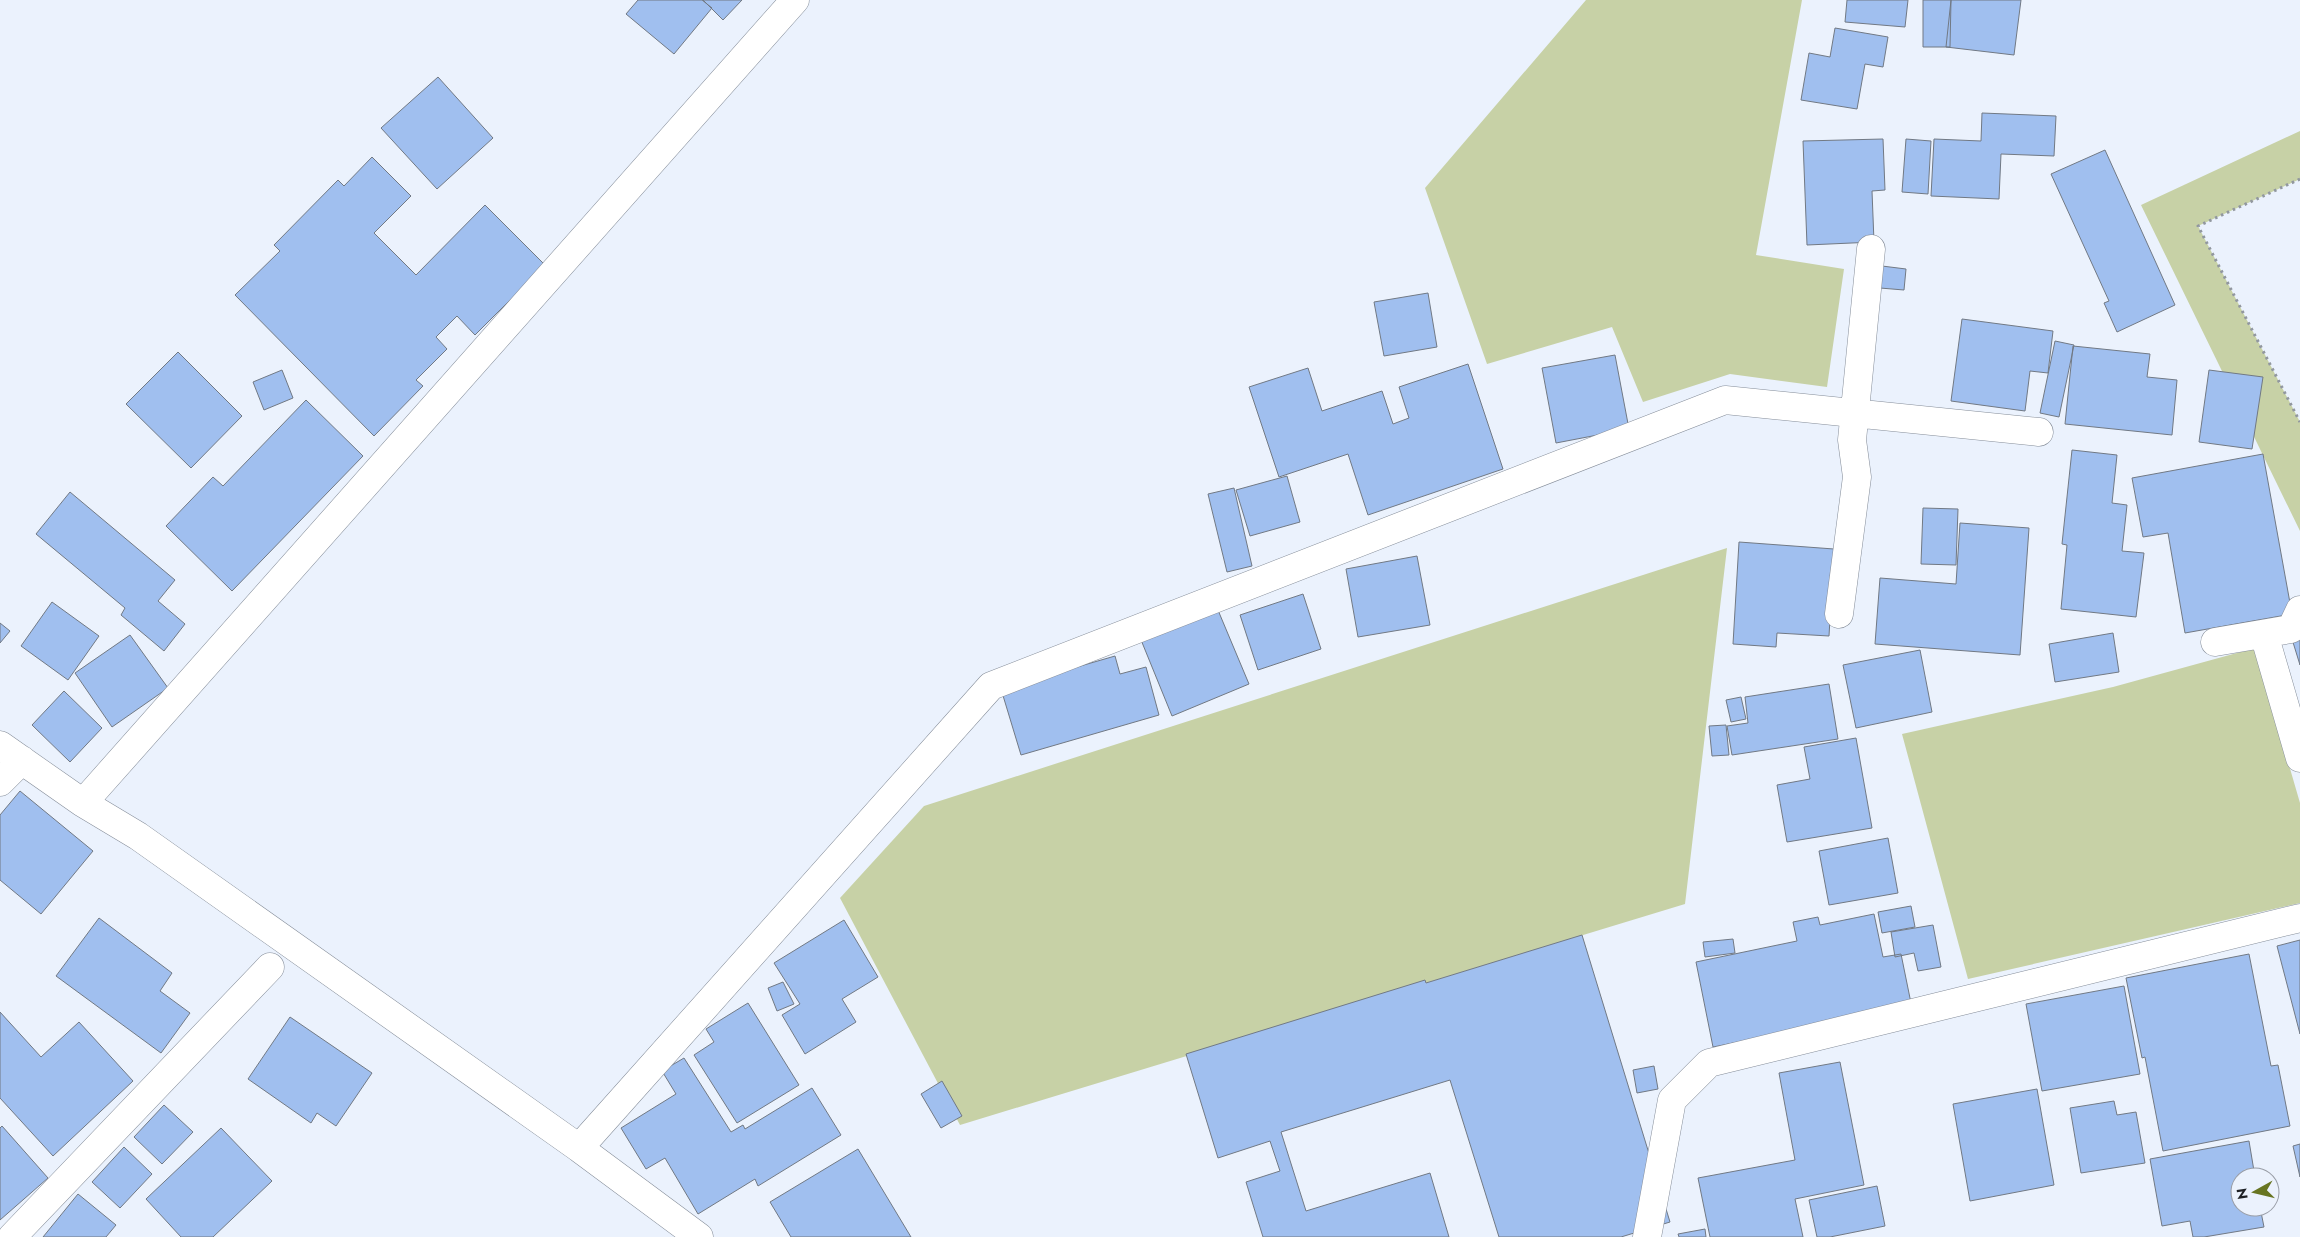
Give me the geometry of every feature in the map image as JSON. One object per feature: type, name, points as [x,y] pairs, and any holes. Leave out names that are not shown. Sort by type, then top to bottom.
[{"type":"street","points":[[83,803],[795,0]]},
{"type":"street","points":[[1839,614],[1857,477],[1852,440],[1871,249]]},
{"type":"street","points":[[579,1148],[991,686],[1725,400],[2040,432]]},
{"type":"street","points":[[2215,642],[2291,629],[2300,610]]},
{"type":"street","points":[[2264,634],[2300,758]]},
{"type":"street","points":[[0,745],[83,803],[138,836],[579,1148],[699,1237]]},
{"type":"street","points":[[0,782],[22,760]]},
{"type":"street","points":[[1647,1237],[1672,1100],[1709,1063],[2300,918]]},
{"type":"street","points":[[12,1237],[270,967]]},
{"type":"path","points":[[2300,179],[2198,226],[2300,422]]},
{"type":"green space","points":[[1586,0],[1802,0],[1756,255],[1844,269],[1827,387],[1730,374],[1643,402],[1612,327],[1487,364],[1425,188]]},
{"type":"green space","points":[[2300,131],[2300,179],[2198,226],[2300,422],[2300,531],[2141,205]]},
{"type":"green space","points":[[1727,548],[1685,904],[960,1125],[840,898],[924,806]]},
{"type":"green space","points":[[2255,648],[2300,803],[2300,903],[1968,979],[1902,734],[2113,687]]},
{"type":"building","points":[[638,0],[702,0],[712,8],[674,54],[626,14]]},
{"type":"building","points":[[703,0],[742,0],[723,20]]},
{"type":"building","points":[[1847,0],[1908,0],[1905,27],[1845,22]]},
{"type":"building","points":[[1923,0],[1951,0],[1950,47],[1923,47]]},
{"type":"building","points":[[1951,0],[2021,0],[2014,55],[1946,47]]},
{"type":"building","points":[[1835,28],[1888,37],[1883,67],[1865,64],[1857,109],[1801,100],[1809,53],[1830,57]]},
{"type":"building","points":[[438,77],[493,138],[437,189],[381,128]]},
{"type":"building","points":[[1982,113],[2056,116],[2054,156],[2001,154],[1999,199],[1931,196],[1934,139],[1981,141]]},
{"type":"building","points":[[1883,139],[1885,190],[1872,191],[1874,242],[1807,245],[1803,141]]},
{"type":"building","points":[[1906,139],[1931,141],[1928,194],[1902,192]]},
{"type":"building","points":[[2105,150],[2175,305],[2117,332],[2104,303],[2109,301],[2051,174]]},
{"type":"building","points":[[372,157],[411,196],[374,233],[416,275],[485,205],[545,265],[475,335],[457,316],[436,337],[447,349],[416,380],[423,386],[374,436],[235,295],[280,251],[274,245],[338,180],[344,186]]},
{"type":"building","points":[[1882,266],[1906,269],[1904,290],[1880,288]]},
{"type":"building","points":[[1428,293],[1437,347],[1384,356],[1374,302]]},
{"type":"building","points":[[1962,319],[2053,331],[2048,373],[2030,371],[2025,411],[1951,401]]},
{"type":"building","points":[[2055,341],[2074,345],[2059,417],[2040,413]]},
{"type":"building","points":[[2073,346],[2150,354],[2147,377],[2177,380],[2172,435],[2065,424]]},
{"type":"building","points":[[178,352],[242,416],[191,468],[126,404]]},
{"type":"building","points":[[1615,355],[1629,429],[1556,443],[1542,368]]},
{"type":"building","points":[[1468,364],[1503,469],[1368,515],[1348,454],[1279,477],[1249,387],[1308,368],[1322,411],[1382,391],[1393,424],[1409,418],[1399,387]]},
{"type":"building","points":[[282,370],[293,398],[264,410],[253,382]]},
{"type":"building","points":[[2209,370],[2263,377],[2252,449],[2199,442]]},
{"type":"building","points":[[306,400],[363,456],[232,591],[166,526],[213,477],[223,486]]},
{"type":"building","points":[[2072,450],[2117,455],[2112,503],[2127,505],[2122,551],[2144,553],[2136,617],[2061,609],[2067,545],[2062,544]]},
{"type":"building","points":[[2263,454],[2292,614],[2185,633],[2168,533],[2143,537],[2132,478]]},
{"type":"building","points":[[1287,476],[1300,522],[1250,536],[1236,490]]},
{"type":"building","points":[[1234,488],[1252,566],[1227,572],[1208,494]]},
{"type":"building","points":[[70,492],[175,580],[158,601],[185,624],[164,651],[121,615],[125,608],[36,534]]},
{"type":"building","points":[[1923,508],[1958,509],[1956,565],[1921,564]]},
{"type":"building","points":[[1960,523],[2029,528],[2020,655],[1875,644],[1880,578],[1956,584]]},
{"type":"building","points":[[1739,542],[1834,549],[1829,636],[1777,633],[1776,647],[1733,644]]},
{"type":"building","points":[[1417,556],[1430,625],[1358,637],[1346,569]]},
{"type":"building","points":[[1303,594],[1321,649],[1258,670],[1240,615]]},
{"type":"building","points":[[52,602],[99,636],[68,680],[21,646]]},
{"type":"building","points":[[1215,603],[1249,684],[1172,716],[1139,635]]},
{"type":"building","points":[[0,623],[10,631],[0,643]]},
{"type":"building","points":[[2113,633],[2119,672],[2055,682],[2049,644]]},
{"type":"building","points":[[130,635],[168,688],[112,727],[75,673]]},
{"type":"building","points":[[2300,637],[2300,665],[2292,639]]},
{"type":"building","points":[[1920,650],[1932,712],[1856,728],[1843,665]]},
{"type":"building","points":[[1115,656],[1120,674],[1146,667],[1159,715],[1021,755],[1001,689]]},
{"type":"building","points":[[1829,684],[1838,739],[1732,755],[1727,726],[1748,723],[1745,697]]},
{"type":"building","points":[[64,691],[102,728],[70,762],[32,725]]},
{"type":"building","points":[[1741,697],[1746,719],[1731,722],[1726,700]]},
{"type":"building","points":[[1726,725],[1729,755],[1712,756],[1709,726]]},
{"type":"building","points":[[1856,738],[1872,828],[1787,842],[1777,785],[1810,779],[1804,747]]},
{"type":"building","points":[[20,791],[93,851],[41,914],[0,880],[0,815]]},
{"type":"building","points":[[1888,838],[1898,893],[1829,905],[1819,851]]},
{"type":"building","points":[[1911,906],[1915,927],[1882,933],[1878,912]]},
{"type":"building","points":[[1874,914],[1883,957],[1901,954],[1912,1008],[1713,1047],[1696,962],[1797,941],[1793,922],[1818,917],[1820,925]]},
{"type":"building","points":[[99,918],[172,973],[160,991],[190,1013],[161,1053],[56,976]]},
{"type":"building","points":[[844,920],[878,977],[842,999],[856,1022],[805,1054],[782,1015],[800,1004],[774,963]]},
{"type":"building","points":[[1933,925],[1941,967],[1918,971],[1914,953],[1895,957],[1891,932]]},
{"type":"building","points":[[1582,935],[1670,1222],[1621,1237],[1499,1237],[1450,1080],[1281,1132],[1306,1211],[1430,1173],[1449,1237],[1263,1237],[1246,1182],[1280,1171],[1270,1141],[1218,1158],[1186,1054],[1425,980],[1426,983]]},
{"type":"building","points":[[1733,939],[1735,953],[1705,957],[1703,942]]},
{"type":"building","points":[[2300,940],[2300,1034],[2277,946]]},
{"type":"building","points":[[2249,954],[2271,1066],[2278,1065],[2290,1126],[2163,1151],[2145,1057],[2142,1058],[2126,978]]},
{"type":"building","points":[[783,982],[794,1004],[777,1011],[768,988]]},
{"type":"building","points":[[2124,986],[2140,1074],[2042,1091],[2026,1004]]},
{"type":"building","points":[[748,1003],[799,1085],[737,1123],[694,1055],[714,1042],[706,1029]]},
{"type":"building","points":[[0,1012],[41,1057],[79,1022],[133,1081],[53,1156],[0,1098]]},
{"type":"building","points":[[290,1017],[372,1073],[336,1126],[317,1113],[311,1123],[248,1079]]},
{"type":"building","points":[[684,1058],[731,1132],[743,1125],[745,1129],[812,1088],[841,1135],[758,1186],[755,1179],[698,1214],[665,1158],[646,1169],[621,1128],[676,1094],[662,1071]]},
{"type":"building","points":[[1840,1062],[1864,1185],[1795,1199],[1803,1237],[1710,1237],[1698,1178],[1795,1160],[1779,1073]]},
{"type":"building","points":[[1654,1066],[1658,1089],[1637,1093],[1633,1070]]},
{"type":"building","points":[[942,1081],[962,1116],[941,1128],[921,1094]]},
{"type":"building","points":[[2037,1089],[2054,1185],[1970,1201],[1953,1104]]},
{"type":"building","points":[[2114,1101],[2117,1115],[2136,1112],[2145,1163],[2081,1173],[2070,1108]]},
{"type":"building","points":[[164,1105],[193,1132],[162,1164],[134,1137]]},
{"type":"building","points":[[2,1126],[48,1178],[0,1220],[0,1128]]},
{"type":"building","points":[[221,1128],[272,1181],[213,1237],[181,1237],[146,1199]]},
{"type":"building","points":[[2249,1141],[2253,1167],[2230,1167],[2230,1217],[2262,1217],[2264,1227],[2204,1237],[2193,1237],[2190,1221],[2162,1226],[2150,1159]]},
{"type":"building","points":[[2300,1144],[2300,1177],[2293,1146]]},
{"type":"building","points":[[124,1147],[152,1174],[120,1208],[92,1182]]},
{"type":"building","points":[[858,1149],[911,1237],[791,1237],[770,1202]]},
{"type":"building","points":[[1877,1186],[1885,1226],[1830,1237],[1817,1237],[1809,1200]]},
{"type":"building","points":[[78,1194],[116,1225],[106,1237],[43,1237]]},
{"type":"building","points":[[1705,1229],[1706,1237],[1679,1237],[1678,1234]]}]
